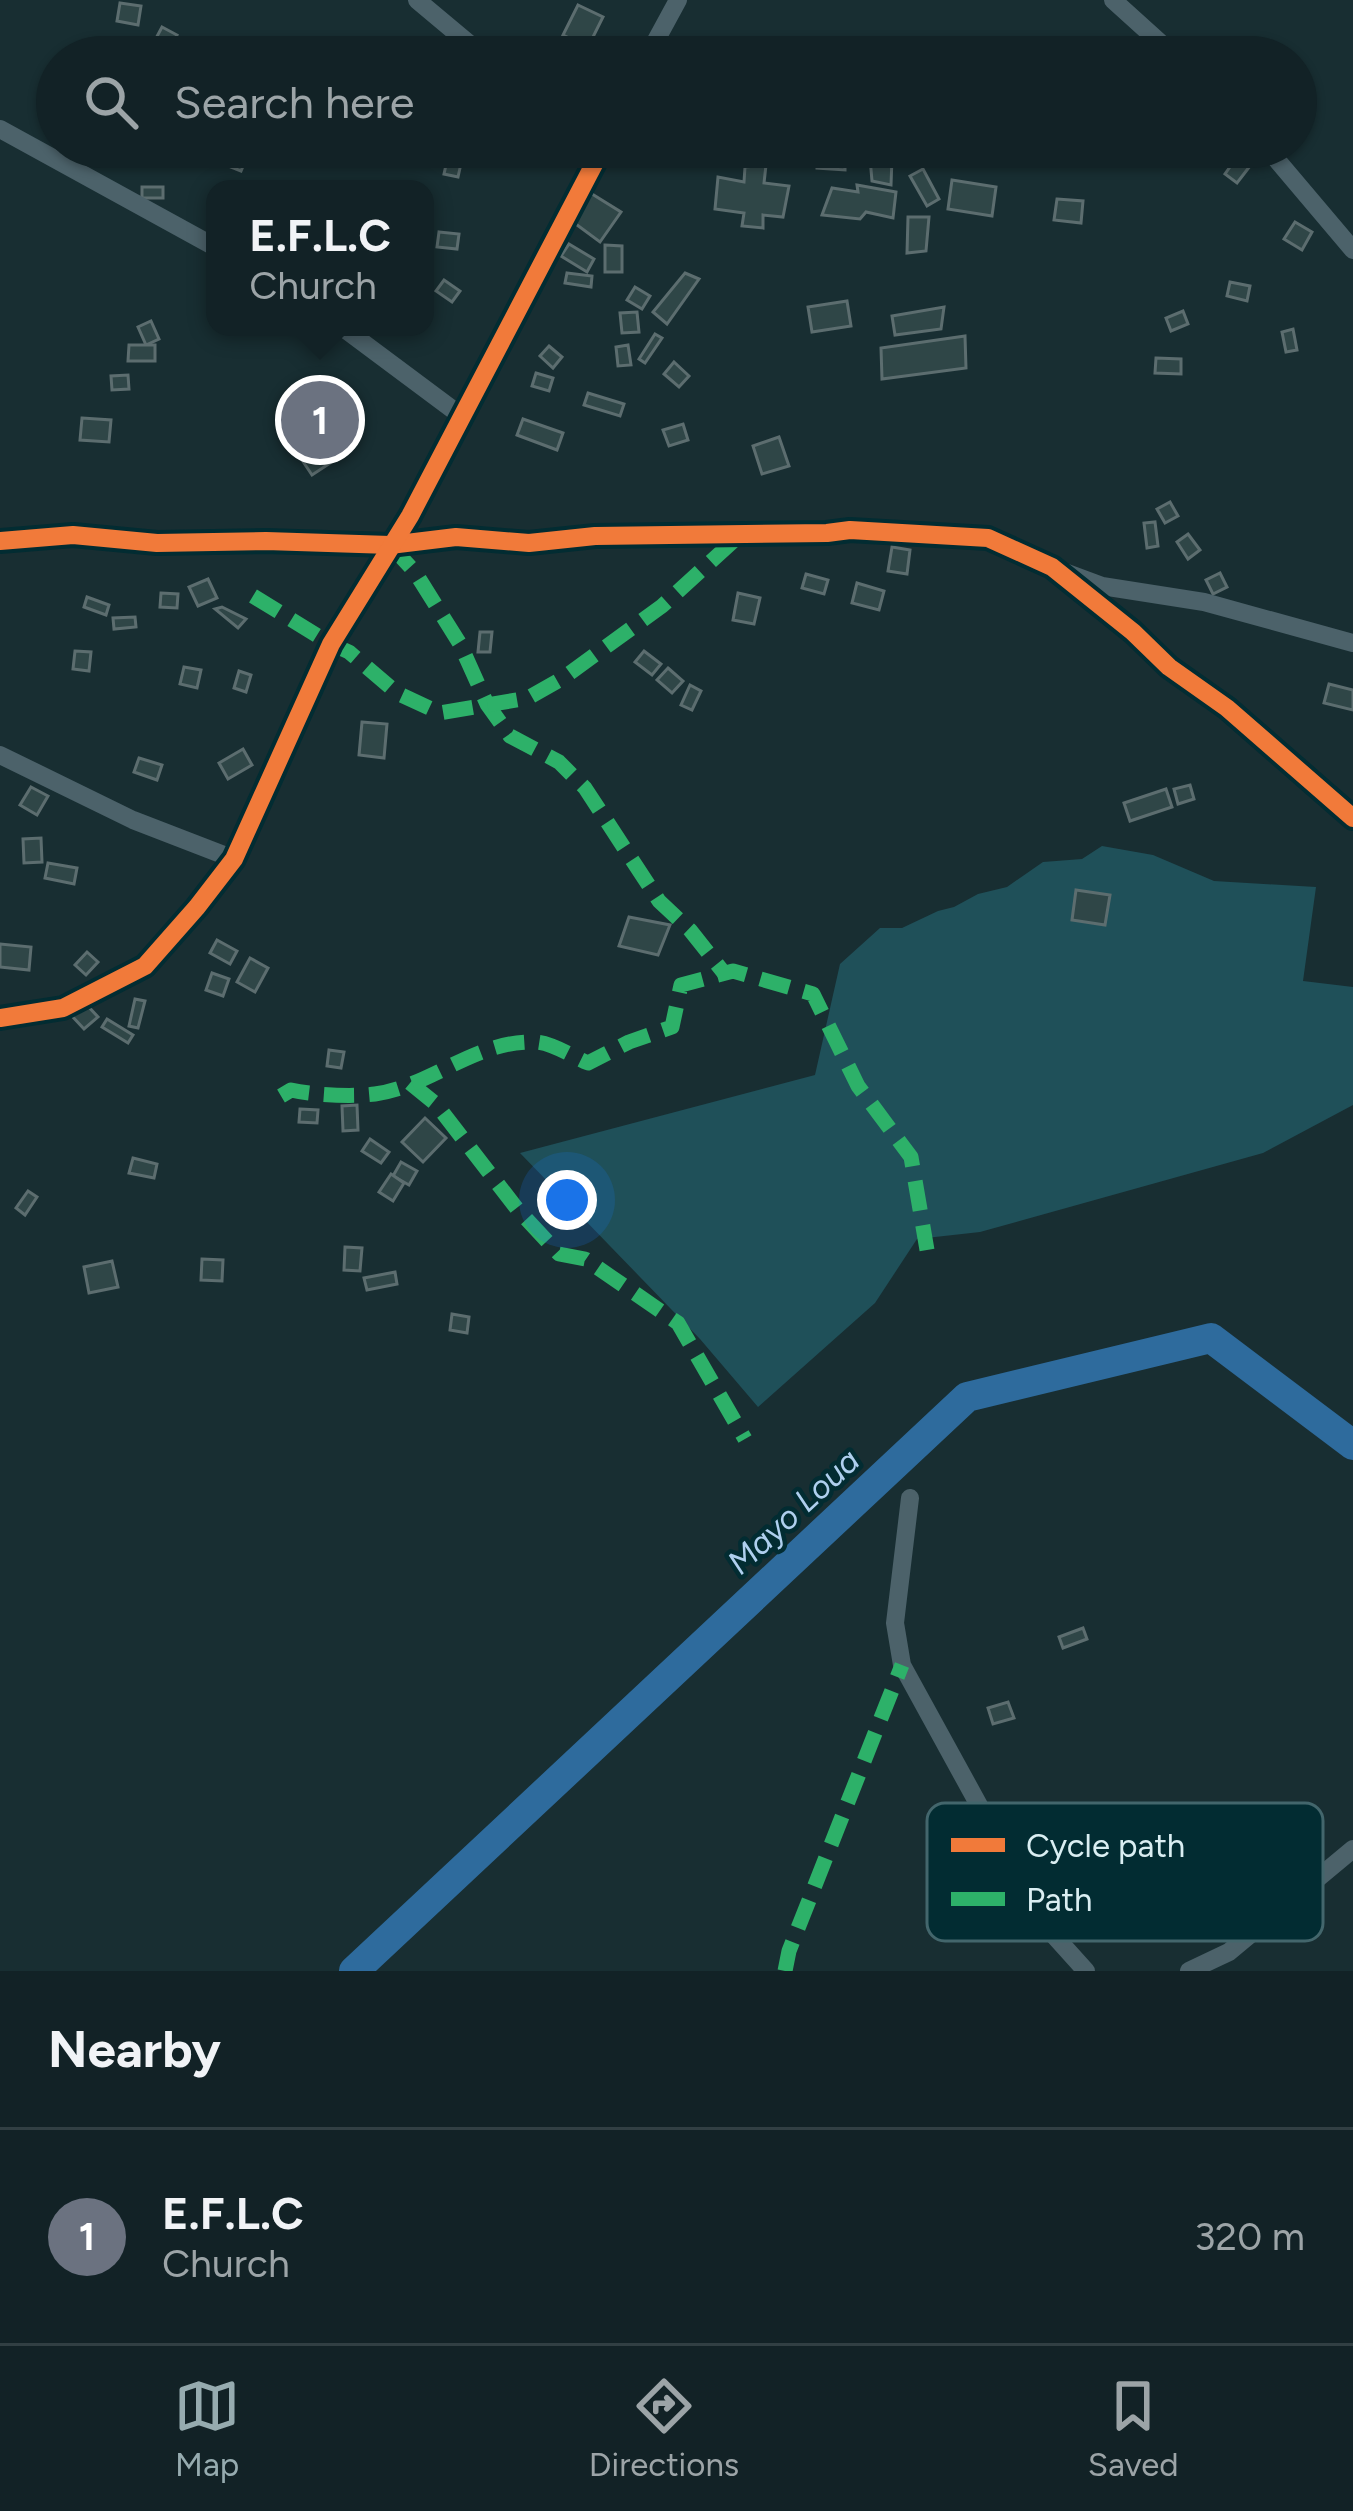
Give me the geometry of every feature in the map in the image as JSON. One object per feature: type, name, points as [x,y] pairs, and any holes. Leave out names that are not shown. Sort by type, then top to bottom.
[{"type":"street","points":[[417,0],[459,36]]},
{"type":"street","points":[[658,36],[678,0]]},
{"type":"street","points":[[1113,0],[1153,36]]},
{"type":"street","points":[[0,129],[36,149]]},
{"type":"street","points":[[71,168],[206,242]]},
{"type":"street","points":[[0,1018],[63,1008],[145,966],[234,859],[331,644],[410,515],[588,168]]},
{"type":"street","points":[[1284,168],[1353,250]]},
{"type":"street","points":[[354,336],[460,416]]},
{"type":"street","points":[[0,541],[73,536],[157,543],[390,545],[456,538],[529,543],[595,536],[850,530],[988,538],[1102,586],[1204,602],[1353,643]]},
{"type":"street","points":[[1052,567],[1169,667],[1228,708],[1353,818]]},
{"type":"street","points":[[0,755],[133,820],[234,859]]},
{"type":"street","points":[[910,1498],[895,1623],[902,1665],[978,1803]]},
{"type":"street","points":[[1323,1874],[1353,1850]]},
{"type":"street","points":[[1059,1941],[1086,1971]]},
{"type":"street","points":[[1189,1971],[1241,1941]]},
{"type":"shaded area","points":[[1102,846],[1153,855],[1214,881],[1316,887],[1303,981],[1353,987],[1353,1105],[1263,1153],[980,1232],[917,1239],[875,1303],[758,1407],[700,1339],[520,1153],[815,1075],[840,964],[880,928],[902,928],[978,894],[1007,887],[1043,862],[1082,859]]},
{"type":"building","points":[[120,3],[141,6],[138,25],[117,21]]},
{"type":"building","points":[[578,5],[603,17],[594,36],[563,35]]},
{"type":"building","points":[[162,27],[177,35],[176,36],[157,36]]},
{"type":"building","points":[[445,168],[460,168],[458,177],[444,174]]},
{"type":"building","points":[[745,168],[766,168],[764,183],[789,186],[783,217],[763,215],[763,228],[742,226],[744,213],[715,209],[718,177],[744,182]]},
{"type":"building","points":[[871,168],[892,168],[891,185],[872,181]]},
{"type":"building","points":[[1229,168],[1248,168],[1237,183],[1225,174]]},
{"type":"building","points":[[923,169],[939,199],[927,206],[910,176]]},
{"type":"building","points":[[952,180],[996,187],[992,216],[948,209]]},
{"type":"building","points":[[857,185],[896,192],[893,218],[866,212],[860,219],[822,215],[832,188],[858,192]]},
{"type":"building","points":[[142,187],[163,187],[163,198],[142,198]]},
{"type":"building","points":[[584,189],[621,212],[600,242],[569,219]]},
{"type":"building","points":[[1057,199],[1083,201],[1081,223],[1054,220]]},
{"type":"building","points":[[908,217],[929,217],[926,251],[907,253]]},
{"type":"building","points":[[1295,222],[1312,232],[1302,250],[1284,239]]},
{"type":"building","points":[[439,232],[459,234],[457,249],[437,247]]},
{"type":"building","points":[[569,244],[594,259],[587,272],[561,256]]},
{"type":"building","points":[[605,245],[622,246],[622,272],[605,272]]},
{"type":"building","points":[[567,273],[592,276],[591,287],[565,283]]},
{"type":"building","points":[[685,273],[699,279],[667,324],[653,312]]},
{"type":"building","points":[[444,280],[460,291],[452,302],[436,291]]},
{"type":"building","points":[[1230,282],[1250,286],[1247,301],[1227,296]]},
{"type":"building","points":[[635,287],[650,296],[642,309],[627,300]]},
{"type":"building","points":[[847,301],[851,326],[812,332],[808,307]]},
{"type":"building","points":[[944,307],[941,329],[895,335],[892,316]]},
{"type":"building","points":[[1183,311],[1188,324],[1171,331],[1166,318]]},
{"type":"building","points":[[637,312],[639,332],[622,333],[620,313]]},
{"type":"building","points":[[151,321],[159,339],[146,345],[138,327]]},
{"type":"building","points":[[1293,329],[1297,350],[1286,352],[1282,332]]},
{"type":"building","points":[[655,334],[662,338],[645,363],[639,359]]},
{"type":"building","points":[[965,336],[966,368],[882,379],[881,348]]},
{"type":"building","points":[[129,345],[155,345],[155,361],[128,361]]},
{"type":"building","points":[[628,345],[631,365],[618,366],[616,347]]},
{"type":"building","points":[[549,346],[562,357],[553,368],[540,356]]},
{"type":"building","points":[[1156,358],[1181,359],[1181,374],[1155,373]]},
{"type":"building","points":[[674,362],[689,376],[679,387],[664,374]]},
{"type":"building","points":[[536,373],[553,378],[549,391],[532,386]]},
{"type":"building","points":[[128,375],[129,389],[112,390],[111,376]]},
{"type":"building","points":[[588,393],[624,404],[620,416],[584,405]]},
{"type":"building","points":[[327,395],[347,398],[345,411],[325,408]]},
{"type":"building","points":[[82,418],[111,420],[109,442],[80,440]]},
{"type":"building","points":[[523,419],[563,433],[557,450],[517,435]]},
{"type":"building","points":[[683,424],[688,440],[669,446],[663,430]]},
{"type":"building","points":[[342,431],[353,448],[312,475],[300,457]]},
{"type":"building","points":[[779,437],[789,466],[762,474],[753,446]]},
{"type":"building","points":[[1170,502],[1178,516],[1165,523],[1157,509]]},
{"type":"building","points":[[1155,522],[1158,546],[1147,548],[1144,523]]},
{"type":"building","points":[[1188,534],[1200,550],[1188,559],[1177,542]]},
{"type":"building","points":[[892,547],[910,550],[907,574],[888,571]]},
{"type":"building","points":[[1220,573],[1227,587],[1213,594],[1206,580]]},
{"type":"building","points":[[806,574],[828,580],[824,594],[802,588]]},
{"type":"building","points":[[208,579],[217,598],[198,606],[189,587]]},
{"type":"building","points":[[857,583],[884,591],[879,610],[852,603]]},
{"type":"building","points":[[161,593],[178,594],[177,608],[160,607]]},
{"type":"building","points":[[738,593],[760,598],[754,624],[733,620]]},
{"type":"building","points":[[87,597],[109,605],[106,615],[84,607]]},
{"type":"building","points":[[222,607],[246,619],[238,628],[215,609]]},
{"type":"building","points":[[135,617],[136,627],[114,629],[113,618]]},
{"type":"building","points":[[480,632],[492,632],[490,652],[478,652]]},
{"type":"building","points":[[75,651],[91,652],[89,671],[73,669]]},
{"type":"building","points":[[644,651],[661,664],[652,675],[635,662]]},
{"type":"building","points":[[184,667],[201,670],[197,688],[180,684]]},
{"type":"building","points":[[668,668],[683,681],[672,693],[657,680]]},
{"type":"building","points":[[239,671],[251,675],[246,692],[234,688]]},
{"type":"building","points":[[1329,684],[1353,690],[1353,710],[1324,703]]},
{"type":"building","points":[[690,685],[701,691],[692,710],[681,705]]},
{"type":"building","points":[[362,722],[387,724],[384,758],[359,755]]},
{"type":"building","points":[[243,749],[252,765],[228,779],[219,763]]},
{"type":"building","points":[[139,758],[162,765],[157,780],[134,772]]},
{"type":"building","points":[[1190,785],[1194,799],[1178,804],[1174,789]]},
{"type":"building","points":[[31,787],[48,796],[37,815],[20,805]]},
{"type":"building","points":[[1166,789],[1172,807],[1130,821],[1124,803]]},
{"type":"building","points":[[41,838],[42,862],[24,863],[23,839]]},
{"type":"building","points":[[48,863],[77,868],[74,884],[45,878]]},
{"type":"building","points":[[1076,890],[1110,895],[1105,925],[1072,920]]},
{"type":"building","points":[[629,917],[670,925],[658,955],[619,946]]},
{"type":"building","points":[[217,940],[237,951],[230,964],[210,953]]},
{"type":"building","points":[[0,944],[31,947],[29,970],[0,967]]},
{"type":"building","points":[[87,952],[98,962],[86,975],[75,965]]},
{"type":"building","points":[[250,958],[268,968],[255,992],[237,982]]},
{"type":"building","points":[[212,973],[229,979],[223,996],[206,990]]},
{"type":"building","points":[[135,999],[145,1001],[138,1028],[129,1026]]},
{"type":"building","points":[[85,1003],[98,1017],[84,1029],[71,1015]]},
{"type":"building","points":[[107,1019],[133,1035],[128,1043],[102,1027]]},
{"type":"building","points":[[329,1050],[344,1052],[341,1068],[327,1066]]},
{"type":"building","points":[[357,1105],[358,1130],[343,1131],[342,1106]]},
{"type":"building","points":[[300,1109],[318,1110],[317,1123],[299,1122]]},
{"type":"building","points":[[425,1118],[446,1138],[423,1162],[402,1142]]},
{"type":"building","points":[[370,1139],[389,1152],[381,1163],[362,1151]]},
{"type":"building","points":[[133,1158],[157,1164],[154,1178],[129,1173]]},
{"type":"building","points":[[401,1162],[417,1171],[409,1185],[393,1176]]},
{"type":"building","points":[[391,1174],[404,1183],[393,1201],[379,1192]]},
{"type":"building","points":[[28,1191],[37,1197],[25,1215],[16,1208]]},
{"type":"building","points":[[345,1247],[362,1248],[360,1271],[344,1270]]},
{"type":"building","points":[[202,1259],[223,1260],[222,1281],[201,1280]]},
{"type":"building","points":[[112,1261],[118,1287],[89,1293],[84,1267]]},
{"type":"building","points":[[395,1272],[397,1284],[367,1290],[364,1278]]},
{"type":"building","points":[[452,1314],[469,1317],[467,1333],[450,1330]]},
{"type":"building","points":[[1083,1628],[1087,1639],[1063,1648],[1059,1637]]},
{"type":"building","points":[[1008,1702],[1014,1718],[993,1724],[988,1708]]},
{"type":"waterway","name":"Mayo Loua","points":[[354,1971],[967,1397],[1211,1338],[1353,1445]]},
{"type":"marked path","points":[[253,596],[349,652],[397,693],[440,713],[528,698],[563,678],[662,606],[741,534]]},
{"type":"marked path","points":[[390,545],[415,572],[460,644],[487,704],[510,736],[559,762],[585,788],[659,901],[724,973]]},
{"type":"marked path","points":[[281,1096],[291,1090],[375,1094],[514,1043],[542,1043],[588,1063],[672,1027],[681,985],[733,971],[813,994],[858,1086],[911,1157],[927,1250]]},
{"type":"marked path","points":[[410,1083],[436,1104],[518,1210],[559,1254],[585,1259],[678,1323],[745,1439]]},
{"type":"marked path","points":[[785,1971],[902,1665]]},
{"type":"cycle path","points":[[0,1018],[63,1008],[145,966],[234,859],[331,644],[410,516],[592,168]]},
{"type":"cycle path","points":[[0,541],[73,535],[157,543],[390,545],[456,537],[529,543],[595,536],[850,530],[988,538],[1052,567],[1169,667],[1227,708],[1353,818]]},
{"type":"place","name":"E.F.L.C","points":[[320,420]]}]
